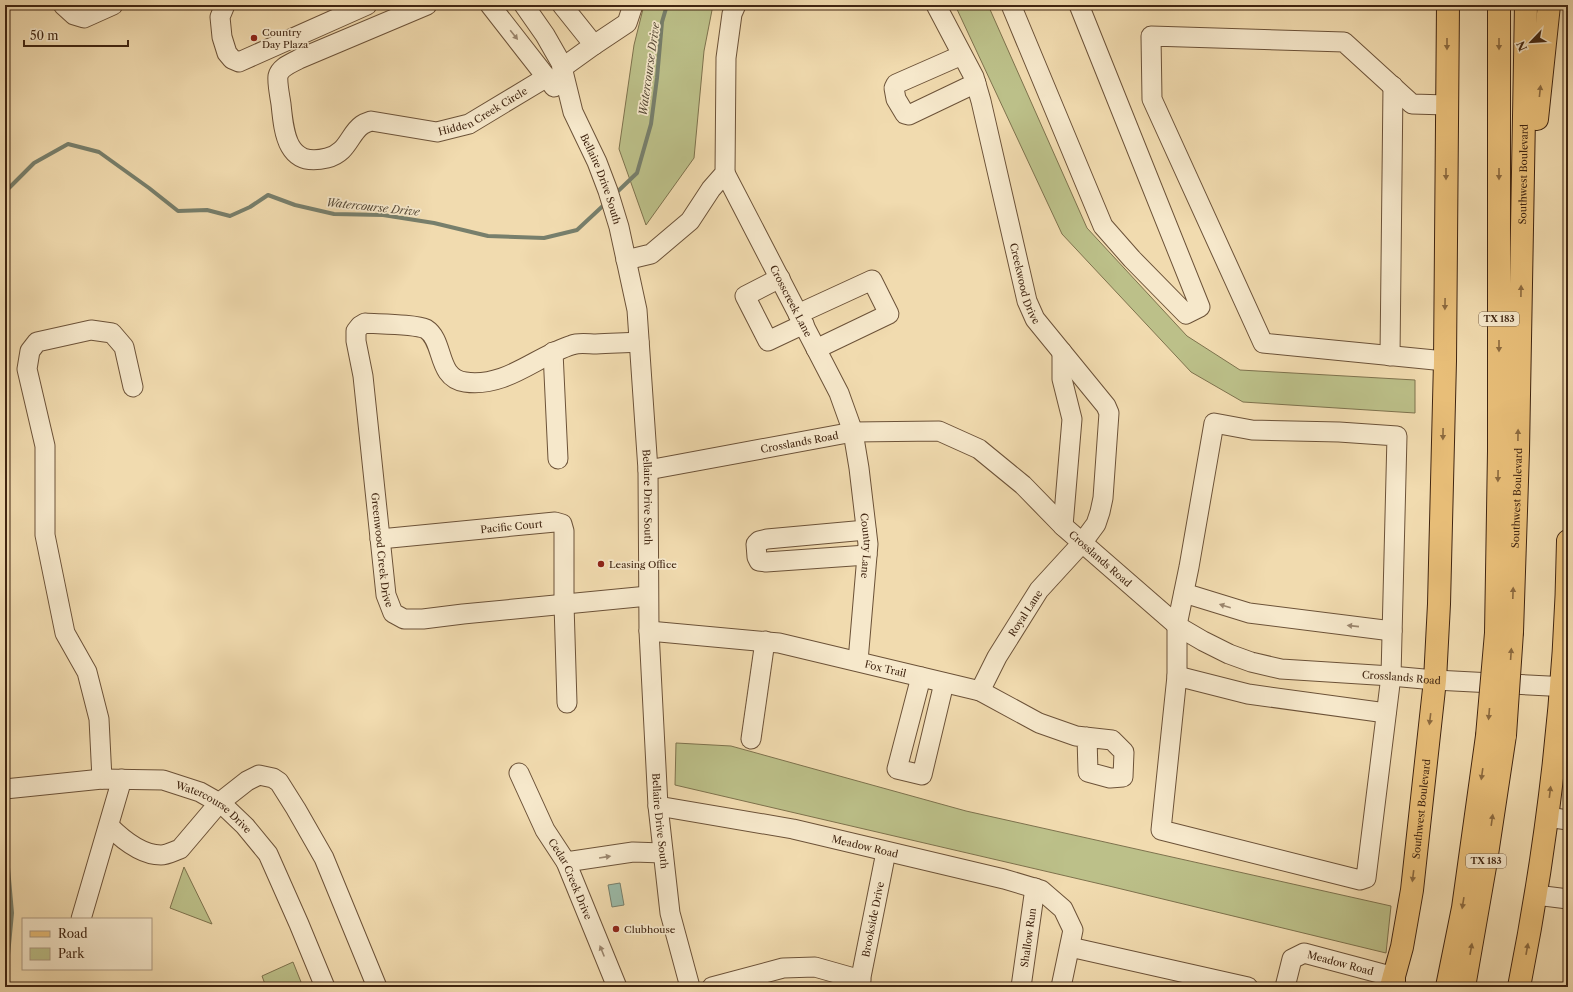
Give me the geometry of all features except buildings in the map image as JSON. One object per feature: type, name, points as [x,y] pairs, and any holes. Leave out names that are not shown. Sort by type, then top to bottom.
[{"type":"main road","name":"Southwest Boulevard","points":[[1393,984],[1402,947],[1412,890],[1435,680],[1439,604],[1445,360],[1448,5]]},
{"type":"main road","name":"Southwest Boulevard","points":[[1464,987],[1486,861],[1504,632],[1524,156],[1526,5]]},
{"type":"main road","points":[[1524,156],[1536,125],[1549,5]]},
{"type":"main road","name":"Southwest Boulevard","points":[[1499,7],[1499,451],[1504,632]]},
{"type":"main road","points":[[1519,987],[1536,895],[1565,687],[1568,541]]},
{"type":"main road","name":"Southwest Boulevard","points":[[1447,987],[1496,735]]},
{"type":"street","points":[[63,5],[74,15],[84,18],[113,5]]},
{"type":"street","points":[[225,5],[220,17],[222,37],[227,53],[232,59],[239,62],[367,5]]},
{"type":"street","name":"Hidden Creek Circle","points":[[427,5],[299,59],[284,68],[278,76],[283,128],[291,148],[299,157],[308,160],[328,158],[342,151],[361,125],[371,121],[437,132],[469,124],[555,72]]},
{"type":"street","name":"Bellaire Drive South","points":[[490,5],[555,72]]},
{"type":"street","points":[[562,5],[594,45]]},
{"type":"street","points":[[555,72],[627,23],[633,5]]},
{"type":"street","name":"Crosscreek Lane","points":[[736,5],[732,14],[726,58],[725,173],[839,393],[853,432]]},
{"type":"street","name":"Creekwood Drive","points":[[936,5],[976,84],[981,100],[1027,301],[1036,320],[1106,406],[1109,413],[1103,498],[1096,524],[1082,543]]},
{"type":"street","points":[[1010,5],[1103,226],[1132,259],[1186,314],[1200,307],[1079,5]]},
{"type":"street","name":"Bellaire Drive South","points":[[527,6],[545,35],[555,72],[597,162],[608,191],[619,227],[638,310],[648,470],[649,631],[658,806],[670,913],[690,987]]},
{"type":"street","points":[[1445,360],[1263,343],[1152,99],[1152,36],[1344,42],[1412,104],[1447,105]]},
{"type":"street","points":[[962,55],[896,84],[894,88],[896,99],[905,114],[909,115],[976,84]]},
{"type":"street","points":[[1390,356],[1393,86]]},
{"type":"street","points":[[626,260],[651,254],[690,220],[711,189],[725,173]]},
{"type":"street","points":[[780,278],[745,296],[768,341],[801,319],[872,280],[889,314],[816,349]]},
{"type":"street","name":"Greenwood Creek Drive","points":[[553,352],[521,370],[496,380],[475,383],[464,382],[455,379],[445,367],[440,357],[436,340],[426,329],[365,323],[356,331],[356,341],[364,376],[386,595],[393,613],[404,619],[424,620],[463,614],[648,596]]},
{"type":"street","points":[[98,779],[99,719],[87,672],[65,633],[45,535],[45,446],[27,369],[30,351],[37,342],[91,330],[112,333],[124,347],[133,387]]},
{"type":"street","points":[[558,459],[553,352],[574,344],[639,342]]},
{"type":"street","points":[[1062,352],[1062,379],[1072,419],[1063,526]]},
{"type":"street","points":[[1214,423],[1252,430],[1339,432],[1397,436],[1391,676],[1366,878],[1360,880],[1161,830],[1177,676],[1177,625],[1214,423]]},
{"type":"street","name":"Crosslands Road","points":[[648,470],[853,432],[939,431],[979,449],[1023,486],[1082,543],[1177,625],[1210,645],[1229,654],[1251,662],[1281,669],[1435,680],[1565,687]]},
{"type":"street","name":"Country Lane","points":[[853,432],[868,544],[858,661]]},
{"type":"street","name":"Pacific Court","points":[[380,539],[555,522],[562,524],[564,531],[564,604]]},
{"type":"street","points":[[866,530],[766,539],[759,540],[756,544],[757,557],[759,561],[766,562],[867,555]]},
{"type":"street","name":"Royal Lane","points":[[980,691],[997,657],[1039,590],[1082,543]]},
{"type":"street","points":[[1184,593],[1249,613],[1392,630]]},
{"type":"street","points":[[564,604],[567,703]]},
{"type":"street","name":"Fox Trail","points":[[649,631],[778,643],[980,691],[1039,723],[1076,736],[1112,740],[1124,752],[1123,777],[1110,778],[1088,772],[1087,738]]},
{"type":"street","points":[[751,739],[765,641]]},
{"type":"street","points":[[1177,676],[1248,694],[1386,713]]},
{"type":"street","points":[[921,677],[897,769],[922,775],[944,683]]},
{"type":"street","name":"Cedar Creek Drive","points":[[519,773],[545,830],[566,862],[617,987]]},
{"type":"street","points":[[109,826],[125,841],[146,851],[162,855],[180,849],[219,803],[253,777],[259,775],[273,778],[279,782],[324,858],[377,987]]},
{"type":"street","name":"Watercourse Drive","points":[[5,789],[98,779],[164,780],[200,792],[219,803],[245,826],[268,854],[299,924],[324,987]]},
{"type":"street","points":[[81,918],[122,779]]},
{"type":"street","name":"Meadow Road","points":[[658,806],[793,830],[1004,879],[1041,890],[1063,909],[1073,930],[1070,947]]},
{"type":"street","points":[[1547,817],[1568,820]]},
{"type":"street","points":[[566,862],[633,852],[663,853]]},
{"type":"street","name":"Brookside Drive","points":[[860,983],[886,852]]},
{"type":"street","name":"Shallow Run","points":[[1021,987],[1035,888]]},
{"type":"street","points":[[1536,895],[1568,899]]},
{"type":"street","points":[[1061,987],[1070,947],[1248,987]]},
{"type":"street","name":"Meadow Road","points":[[1285,987],[1292,959],[1304,953],[1393,984]]},
{"type":"street","points":[[712,987],[783,968],[816,967],[860,983]]},
{"type":"green space","points":[[644,5],[713,5],[704,51],[694,158],[646,225],[619,149],[634,45]]},
{"type":"green space","points":[[955,5],[988,5],[1087,228],[1187,336],[1240,370],[1415,380],[1415,413],[1243,402],[1191,372],[1062,234]]},
{"type":"green space","points":[[676,743],[731,746],[966,811],[1391,906],[1386,953],[1109,886],[675,785]]},
{"type":"green space","points":[[184,867],[212,924],[170,908]]},
{"type":"green space","points":[[293,962],[303,987],[266,987],[262,976]]},
{"type":"shaded area","points":[[620,883],[624,905],[612,907],[608,885]]},
{"type":"waterway","name":"Watercourse Drive","points":[[615,194],[637,173],[651,124],[662,22],[667,5]]},
{"type":"waterway","name":"Watercourse Drive","points":[[5,192],[34,163],[68,144],[99,152],[178,211],[207,210],[230,216],[250,207],[268,195],[295,205],[334,214],[383,215],[434,223],[488,236],[544,238],[577,230],[606,203]]},
{"type":"waterway","name":"Watercourse Drive","points":[[5,834],[12,913],[5,987]]},
{"type":"place","name":"Country Day Plaza","points":[[254,38]]},
{"type":"place","name":"Leasing Office","points":[[601,564]]},
{"type":"place","name":"Clubhouse","points":[[616,929]]}]
